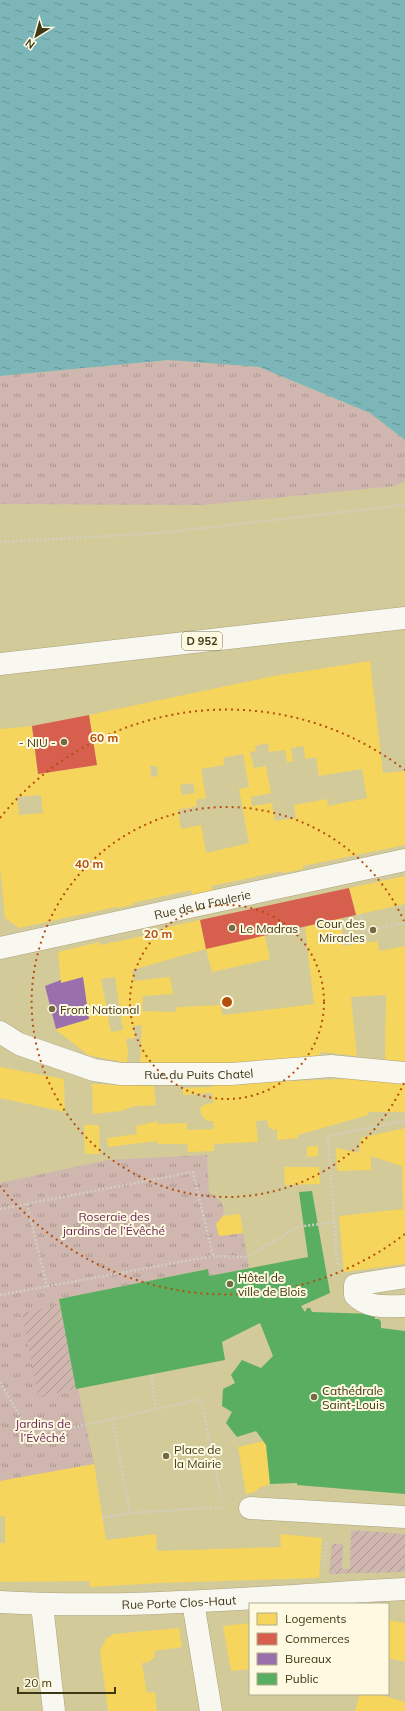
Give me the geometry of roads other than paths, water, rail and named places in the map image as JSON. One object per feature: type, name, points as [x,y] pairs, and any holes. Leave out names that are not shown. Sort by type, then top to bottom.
[{"type":"street","name":"D 952","points":[[0,664],[405,618]]},
{"type":"street","name":"Rue de la Foulerie","points":[[0,948],[405,860]]},
{"type":"street","name":"Rue du Puits Chatel","points":[[0,1032],[19,1044],[94,1070],[121,1074],[231,1074],[331,1066],[405,1073]]},
{"type":"street","points":[[405,1277],[355,1285],[355,1295],[361,1301],[373,1305],[405,1306]]},
{"type":"street","points":[[250,1508],[405,1517]]},
{"type":"street","name":"Rue Porte Clos-Haut","points":[[0,1602],[42,1605],[192,1602],[405,1589]]},
{"type":"street","points":[[192,1602],[211,1711]]},
{"type":"street","points":[[42,1605],[54,1711]]},
{"type":"water","points":[[0,0],[405,0],[405,440],[370,413],[259,367],[169,360],[0,376]]},
{"type":"place","name":"‑ NIU ‑","points":[[64,742]]},
{"type":"place","name":"Le Madras","points":[[232,928]]},
{"type":"place","name":"Cour des Miracles","points":[[373,930]]},
{"type":"place","name":"Front National","points":[[52,1009]]},
{"type":"place","name":"Hôtel de ville de Blois","points":[[230,1284]]},
{"type":"place","name":"Cathédrale Saint-Louis","points":[[314,1397]]},
{"type":"place","name":"Place de la Mairie","points":[[166,1456]]},
{"type":"park label","name":"Roseraie des jardins de l’Évêché","points":[[114,1223]]},
{"type":"park label","name":"Jardins de l’Évêché","points":[[43,1430]]}]
